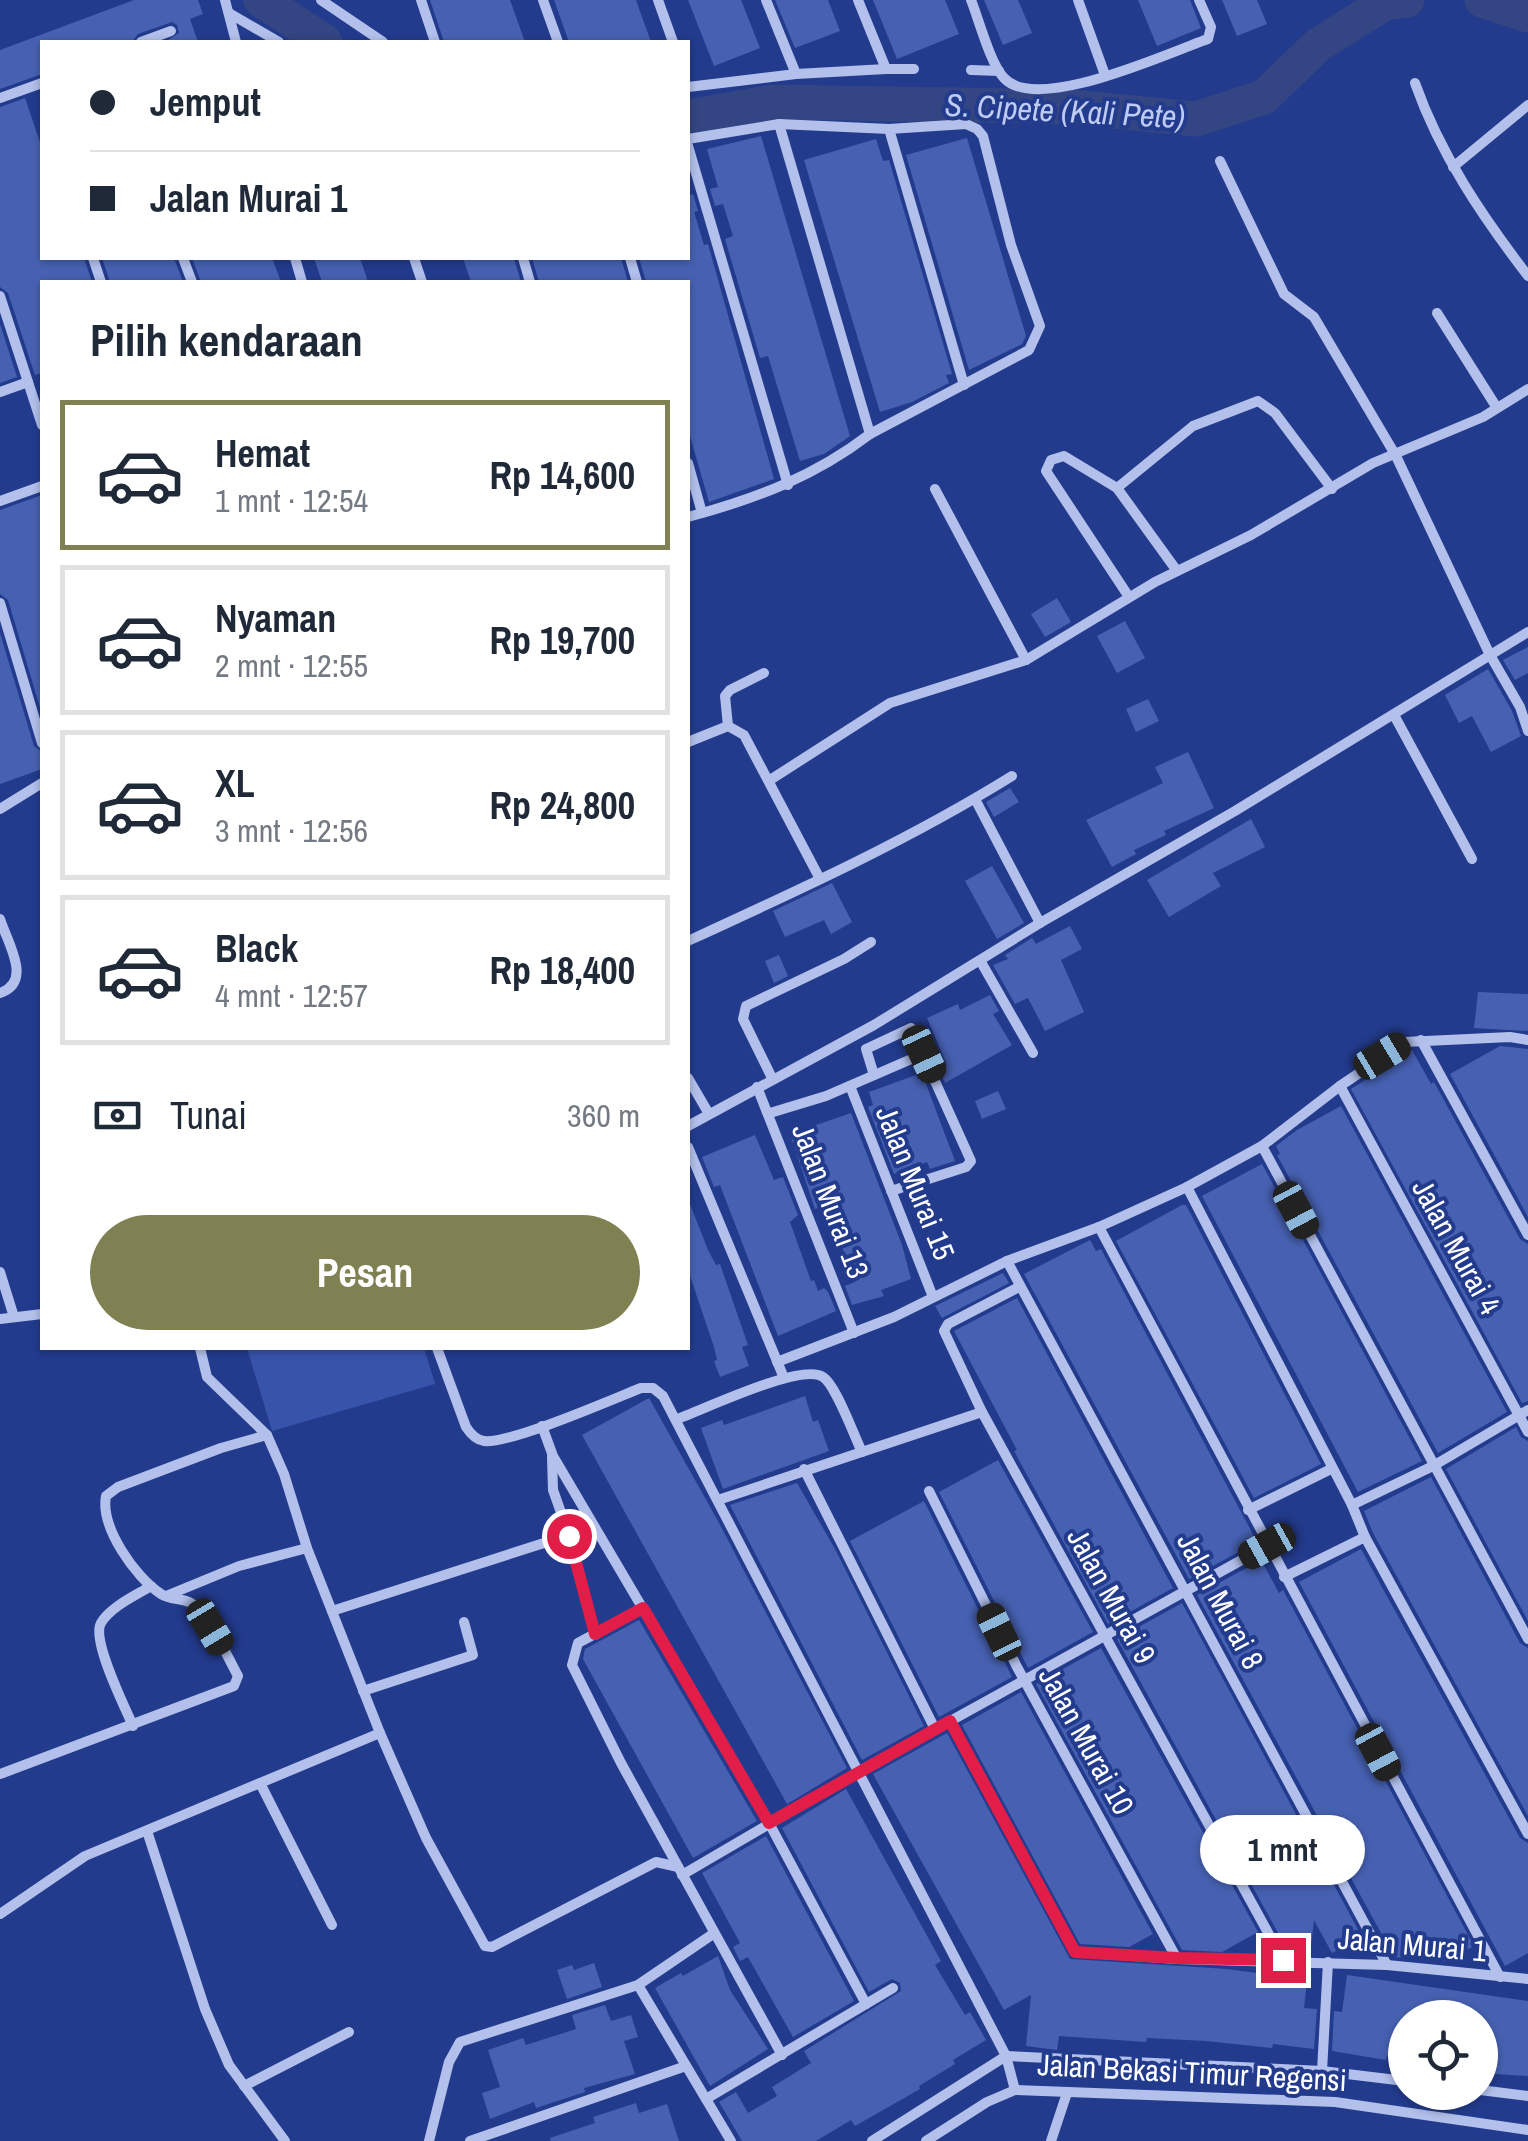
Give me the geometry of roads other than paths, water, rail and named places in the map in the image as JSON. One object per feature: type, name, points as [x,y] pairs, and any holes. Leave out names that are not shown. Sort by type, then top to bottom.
[{"type":"street","points":[[225,0],[236,40]]},
{"type":"street","points":[[321,0],[380,40]]},
{"type":"street","points":[[421,0],[434,40]]},
{"type":"street","points":[[543,0],[557,40]]},
{"type":"street","points":[[658,0],[673,40]]},
{"type":"street","points":[[766,0],[796,74]]},
{"type":"street","points":[[858,0],[886,69]]},
{"type":"street","points":[[971,0],[999,71],[1013,85],[1025,90],[1072,86],[1208,39],[1211,26],[1199,0]]},
{"type":"street","points":[[1078,0],[1106,75]]},
{"type":"street","points":[[229,13],[276,40]]},
{"type":"street","points":[[146,40],[172,31]]},
{"type":"street","points":[[690,86],[796,74],[914,69]]},
{"type":"street","points":[[971,70],[999,71]]},
{"type":"street","points":[[1415,82],[1432,130],[1453,167],[1528,276]]},
{"type":"street","points":[[0,98],[40,84]]},
{"type":"street","points":[[1453,167],[1528,105]]},
{"type":"street","points":[[780,124],[870,434]]},
{"type":"street","points":[[690,142],[780,124],[889,129],[966,124],[977,128],[1011,245],[1040,326],[1029,350],[870,434],[788,485],[690,516]]},
{"type":"street","points":[[889,129],[964,384]]},
{"type":"street","points":[[690,149],[788,485]]},
{"type":"street","points":[[1220,160],[1284,294],[1314,317],[1396,456],[1528,729]]},
{"type":"street","points":[[0,296],[40,419]]},
{"type":"street","points":[[1437,313],[1496,408]]},
{"type":"street","points":[[0,392],[28,382]]},
{"type":"street","points":[[770,780],[890,703],[1026,660],[1129,597],[1251,535],[1373,464],[1496,408],[1528,389]]},
{"type":"street","points":[[1117,488],[1193,426],[1258,401],[1275,413],[1332,490]]},
{"type":"street","points":[[1129,597],[1050,478],[1047,466],[1051,460],[1064,456],[1117,488],[1177,571]]},
{"type":"street","points":[[690,469],[702,513]]},
{"type":"street","points":[[0,500],[40,487]]},
{"type":"street","points":[[934,489],[1026,660]]},
{"type":"street","points":[[0,603],[40,736]]},
{"type":"street","points":[[690,1125],[981,962],[1528,632]]},
{"type":"street","points":[[728,726],[726,696],[730,690],[764,673]]},
{"type":"street","points":[[1394,715],[1472,858]]},
{"type":"street","points":[[690,741],[728,726],[744,734],[820,879]]},
{"type":"street","points":[[690,940],[820,879],[1012,776]]},
{"type":"street","points":[[0,809],[40,783]]},
{"type":"street","points":[[974,799],[1040,923]]},
{"type":"street","points":[[0,920],[17,969],[13,988],[0,993]]},
{"type":"street","points":[[772,1078],[744,1018],[746,1006],[871,942]]},
{"type":"street","points":[[981,962],[1032,1053]]},
{"type":"street","points":[[874,1075],[866,1048],[910,1028],[971,1161],[966,1167],[891,1191]]},
{"type":"street","points":[[777,1362],[854,1333],[1007,1261],[1099,1227],[1187,1187],[1262,1146],[1405,1042],[1510,1037],[1528,1040]]},
{"type":"street","points":[[1420,1040],[1528,1235]]},
{"type":"street","points":[[770,1113],[850,1086],[924,1054]]},
{"type":"street","points":[[690,1081],[709,1114]]},
{"type":"street","name":"Jalan Murai 15","points":[[850,1086],[933,1298]]},
{"type":"street","name":"Jalan Murai 4","points":[[1340,1086],[1524,1412],[1528,1432]]},
{"type":"street","name":"Jalan Murai 13","points":[[756,1087],[770,1113],[854,1333]]},
{"type":"street","points":[[1262,1146],[1528,1639]]},
{"type":"street","points":[[690,1152],[784,1378]]},
{"type":"street","points":[[1187,1187],[1366,1537],[1528,1834]]},
{"type":"street","points":[[1099,1227],[1500,1978]]},
{"type":"street","name":"Jalan Murai 8","points":[[1007,1261],[1387,1965]]},
{"type":"street","points":[[1,1270],[14,1317]]},
{"type":"street","name":"Jalan Murai 9","points":[[1019,1287],[945,1328],[982,1412],[1283,1960]]},
{"type":"street","points":[[0,1319],[40,1314]]},
{"type":"street","points":[[200,1350],[207,1378],[267,1435],[380,1733],[426,1838],[485,1946],[492,1947],[656,1862],[680,1871],[1267,1546]]},
{"type":"street","points":[[439,1350],[458,1411],[473,1436],[484,1442],[542,1426],[641,1388],[653,1388],[663,1396],[1006,2056],[1015,2090]]},
{"type":"street","points":[[676,1420],[784,1378],[814,1373],[828,1380],[862,1452]]},
{"type":"street","points":[[718,1500],[982,1412]]},
{"type":"street","points":[[1352,1505],[1433,1466],[1524,1412]]},
{"type":"street","points":[[542,1426],[552,1456],[769,1823],[866,2004]]},
{"type":"street","points":[[0,1774],[134,1726],[238,1682],[230,1660],[202,1614],[191,1603],[165,1596],[151,1586],[115,1536],[103,1510],[106,1496],[118,1487],[180,1462],[267,1435]]},
{"type":"street","points":[[552,1456],[553,1490],[595,1634]]},
{"type":"street","points":[[1248,1510],[1331,1468]]},
{"type":"street","points":[[804,1469],[936,1729]]},
{"type":"street","name":"Jalan Murai 10","points":[[929,1491],[1024,1680],[1177,1958]]},
{"type":"street","points":[[332,1612],[569,1536]]},
{"type":"street","points":[[1284,1577],[1366,1537]]},
{"type":"street","points":[[165,1596],[239,1566],[307,1548]]},
{"type":"street","points":[[134,1726],[98,1632],[102,1620],[111,1612],[151,1586]]},
{"type":"street","points":[[643,1608],[578,1644],[572,1666],[713,1934],[782,2055]]},
{"type":"street","points":[[364,1691],[473,1655],[464,1622]]},
{"type":"street","name":"Jalan Murai 1","points":[[950,1721],[1071,1948],[1080,1954],[1387,1965],[1528,1979]]},
{"type":"street","points":[[0,1914],[85,1856],[380,1733]]},
{"type":"street","points":[[260,1784],[332,1925]]},
{"type":"street","points":[[147,1831],[204,2008],[229,2065],[285,2141]]},
{"type":"street","points":[[429,2141],[449,2062],[460,2042],[638,1984],[713,1934]]},
{"type":"street","points":[[1322,2071],[1328,1962]]},
{"type":"street","points":[[638,1984],[731,2141]]},
{"type":"street","points":[[706,2099],[893,1988]]},
{"type":"street","points":[[244,2086],[348,2032]]},
{"type":"street","name":"Jalan Bekasi Timur Regensi","points":[[872,2141],[1006,2056],[1322,2071],[1388,2079]]},
{"type":"street","points":[[470,2141],[686,2066]]},
{"type":"street","name":"Jalan Bekasi Timur Regensi","points":[[926,2141],[987,2102],[1015,2090],[1335,2102],[1528,2130]]},
{"type":"street","points":[[1498,2092],[1528,2096]]},
{"type":"street","points":[[1051,2141],[1067,2093]]},
{"type":"waterway","name":"S. Cipete (Kali Pete)","points":[[261,0],[322,40]]},
{"type":"waterway","name":"S. Cipete (Kali Pete)","points":[[690,117],[772,102],[1071,107],[1196,119],[1264,97],[1318,45],[1385,3],[1407,0]]},
{"type":"waterway","name":"S. Cipete (Kali Pete)","points":[[1482,0],[1528,15]]}]
